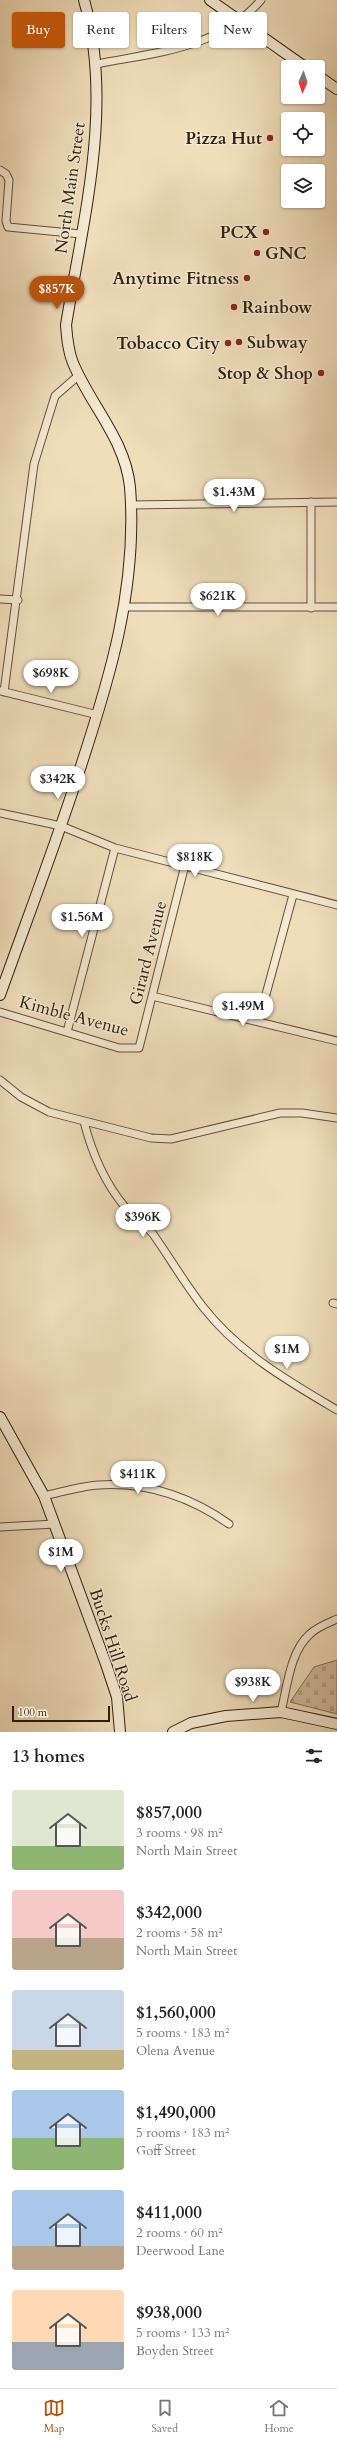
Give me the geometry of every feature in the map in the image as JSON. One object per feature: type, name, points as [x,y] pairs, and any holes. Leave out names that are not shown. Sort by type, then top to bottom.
[{"type":"main road","name":"North Main Street","points":[[0,995],[61,826],[98,715],[113,663],[129,580],[130,505],[127,474],[119,446],[79,375],[67,343],[66,325],[82,234],[96,116],[97,64],[84,0]]},
{"type":"main road","points":[[210,0],[227,12]]},
{"type":"main road","points":[[267,40],[295,60]]},
{"type":"main road","points":[[325,81],[337,89]]},
{"type":"main road","name":"Bucks Hill Road","points":[[0,1417],[44,1496],[55,1524],[116,1697],[120,1732]]},
{"type":"main road","points":[[173,1732],[191,1723],[226,1716],[281,1712],[337,1724]]},
{"type":"street","points":[[249,12],[261,0]]},
{"type":"street","points":[[97,64],[198,43],[209,38]]},
{"type":"street","points":[[0,170],[6,174],[9,180],[6,221],[8,227],[82,234]]},
{"type":"street","points":[[79,375],[56,396],[34,464],[18,600],[2,692],[98,715]]},
{"type":"street","points":[[311,502],[311,608]]},
{"type":"street","points":[[130,505],[337,502]]},
{"type":"street","points":[[0,599],[18,600]]},
{"type":"street","points":[[125,607],[337,608]]},
{"type":"street","points":[[0,813],[61,826],[115,848],[186,865],[293,895],[337,905]]},
{"type":"street","points":[[67,1032],[115,848]]},
{"type":"street","name":"Girard Avenue","points":[[139,1048],[186,865]]},
{"type":"street","points":[[259,1020],[293,895]]},
{"type":"street","points":[[152,996],[259,1020],[337,1041]]},
{"type":"street","name":"Kimble Avenue","points":[[0,1012],[119,1048],[139,1048]]},
{"type":"street","points":[[0,1080],[21,1097],[50,1112],[84,1122],[151,1138],[171,1139],[280,1113],[302,1113],[337,1118]]},
{"type":"street","points":[[84,1122],[90,1143],[113,1190],[125,1207],[152,1233],[203,1308],[231,1338],[265,1367],[337,1410]]},
{"type":"street","points":[[44,1496],[97,1485],[138,1484],[179,1497],[211,1511],[229,1524]]},
{"type":"street","points":[[0,1528],[55,1524]]},
{"type":"street","points":[[281,1712],[291,1670],[303,1641],[321,1626],[337,1619]]},
{"type":"green space","points":[[337,1660],[337,1714],[290,1702],[314,1667]]},
{"type":"place","name":"Pizza Hut","points":[[270,138]]},
{"type":"place","name":"PCX","points":[[266,232]]},
{"type":"place","name":"GNC","points":[[257,253]]},
{"type":"place","name":"Anytime Fitness","points":[[247,278]]},
{"type":"place","name":"Rainbow","points":[[234,307]]},
{"type":"place","name":"Subway","points":[[239,342]]},
{"type":"place","name":"Tobacco City","points":[[228,343]]},
{"type":"place","name":"Stop & Shop","points":[[321,373]]}]
